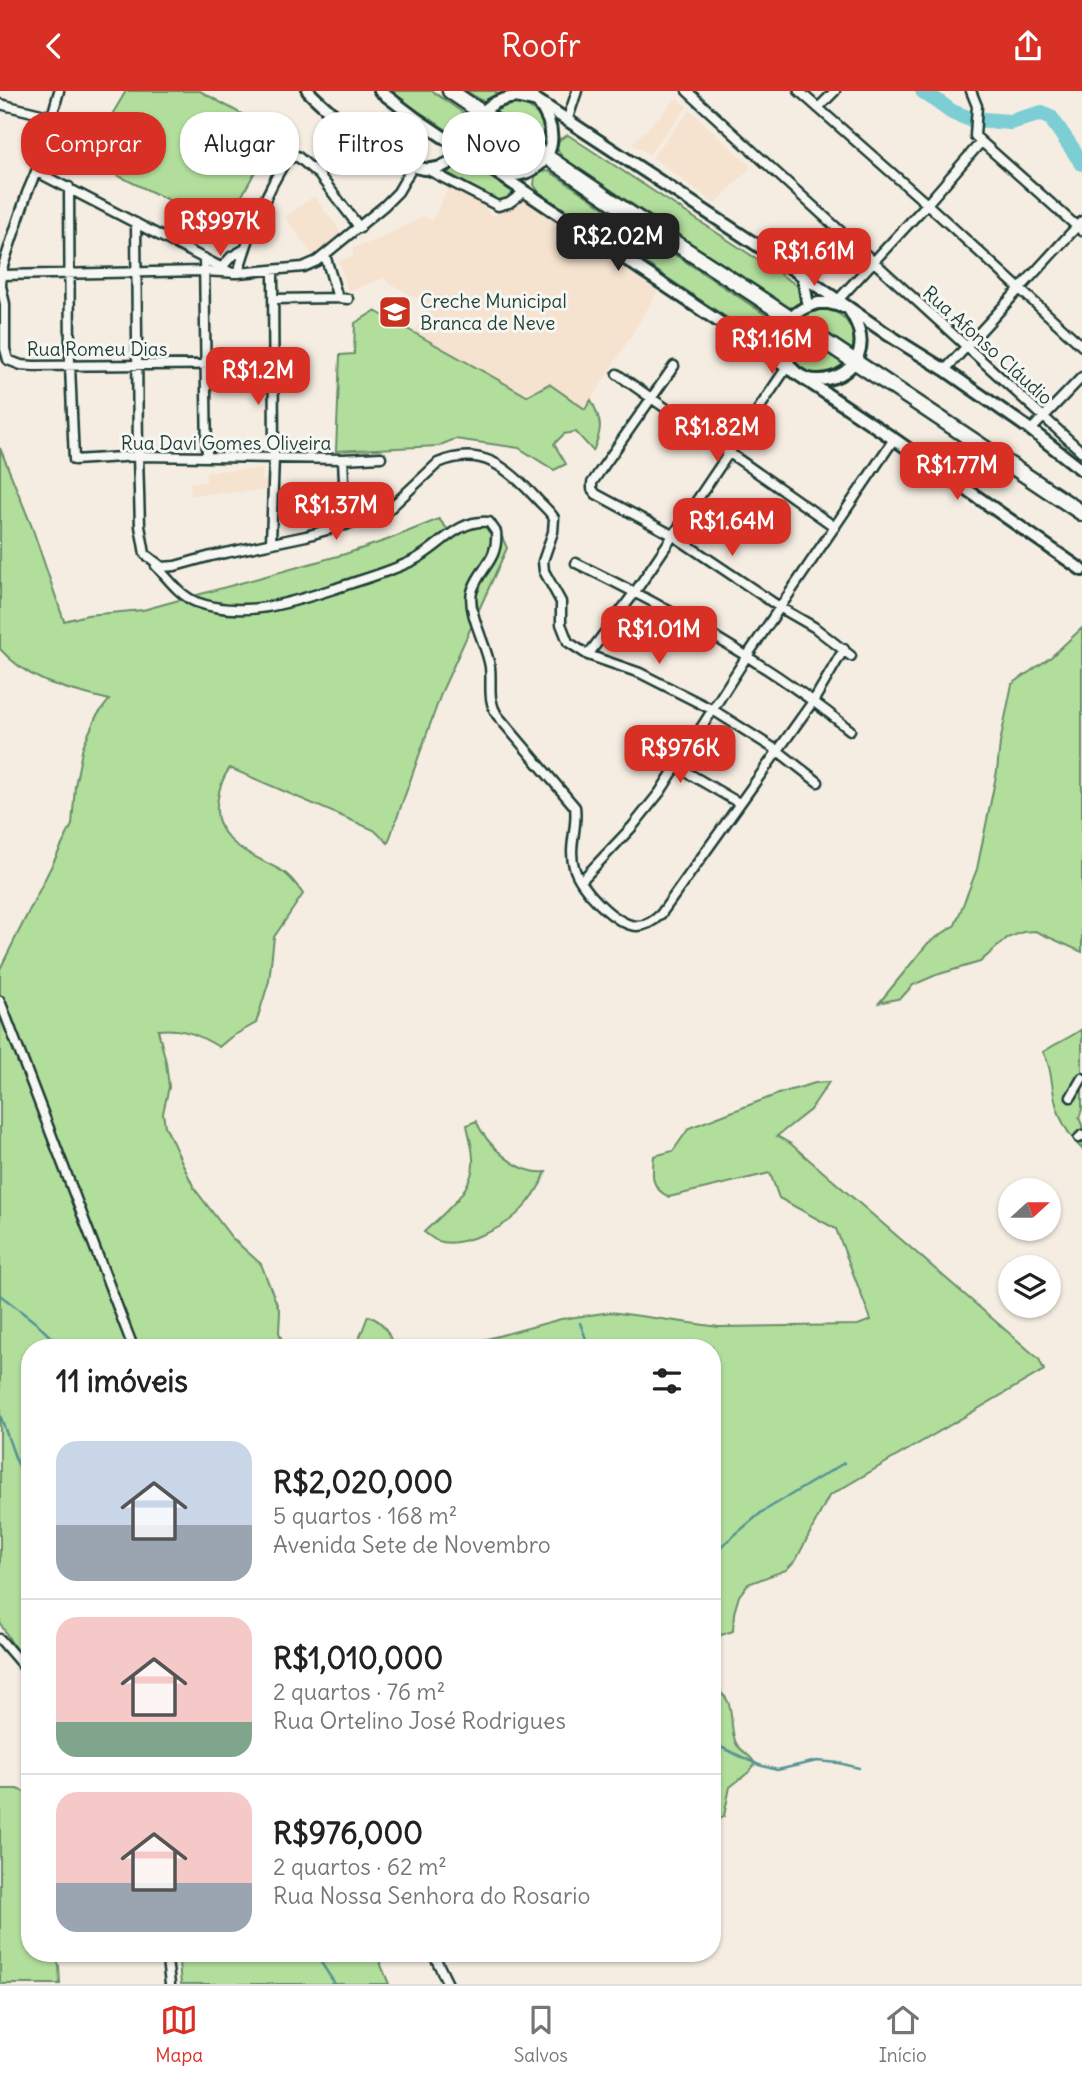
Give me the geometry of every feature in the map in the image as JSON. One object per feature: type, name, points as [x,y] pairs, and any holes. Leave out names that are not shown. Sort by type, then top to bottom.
[{"type":"highway","points":[[450,91],[479,112]]},
{"type":"highway","points":[[547,159],[790,319],[851,367],[1082,513]]},
{"type":"street","points":[[54,112],[59,91]]},
{"type":"street","points":[[308,91],[333,112]]},
{"type":"street","points":[[380,91],[442,133]]},
{"type":"street","points":[[523,91],[945,370],[1031,430],[1082,470]]},
{"type":"street","points":[[572,125],[577,91]]},
{"type":"street","name":"Rua Afonso Cláudio","points":[[687,91],[1082,452]]},
{"type":"street","points":[[799,91],[928,204],[1082,346]]},
{"type":"street","points":[[818,108],[835,91]]},
{"type":"street","points":[[838,300],[928,204],[977,132],[977,106],[972,91]]},
{"type":"street","points":[[484,112],[501,95],[538,102],[549,119],[552,134],[547,159]]},
{"type":"street","points":[[0,104],[33,112]]},
{"type":"street","points":[[552,134],[572,125]]},
{"type":"street","points":[[945,370],[1080,226],[977,132]]},
{"type":"street","points":[[235,273],[273,184],[286,160],[292,156],[297,156],[309,164],[360,228]]},
{"type":"street","points":[[428,170],[442,166]]},
{"type":"street","points":[[428,170],[498,206],[509,203],[524,193]]},
{"type":"street","points":[[35,175],[17,221],[1,275],[204,271],[235,273],[310,265],[360,228],[398,192],[408,175]]},
{"type":"street","points":[[45,175],[235,273]]},
{"type":"street","points":[[499,175],[894,439],[1082,570]]},
{"type":"street","points":[[69,187],[69,366]]},
{"type":"street","points":[[136,223],[138,456],[140,526],[145,554],[178,590],[194,601],[211,606],[263,608],[302,599],[391,569],[415,559],[461,527],[489,522],[496,532],[495,546],[489,564],[471,593],[489,663],[490,702],[497,715],[575,807],[572,857],[580,881],[599,904],[621,921],[637,926],[647,924],[661,914],[847,653],[814,627],[781,608],[674,535],[596,494],[592,489],[592,483],[674,366]]},
{"type":"street","points":[[223,266],[235,253],[245,249]]},
{"type":"street","points":[[325,255],[338,298]]},
{"type":"street","points":[[204,258],[207,457]]},
{"type":"street","points":[[271,543],[274,457],[273,271]]},
{"type":"street","name":"Rua Romeu Dias","points":[[1,275],[8,360],[21,365],[272,364]]},
{"type":"street","points":[[803,276],[808,306]]},
{"type":"street","points":[[273,299],[348,299]]},
{"type":"street","points":[[849,409],[837,393],[840,379],[851,367],[860,343],[858,325],[848,308],[828,303],[808,306],[790,319],[785,340],[789,363],[798,375],[828,381],[851,367]]},
{"type":"street","points":[[860,343],[873,336],[887,334]]},
{"type":"street","points":[[763,351],[785,340]]},
{"type":"street","name":"Rua Davi Gomes Oliveira","points":[[69,366],[72,458],[78,461],[138,456],[343,459],[381,457]]},
{"type":"street","points":[[588,655],[635,592],[787,367]]},
{"type":"street","points":[[617,374],[835,527]]},
{"type":"street","points":[[1031,430],[1082,377]]},
{"type":"street","points":[[580,881],[646,811],[894,439]]},
{"type":"street","points":[[145,554],[162,567],[175,566],[346,525],[385,513],[438,463],[463,456],[488,460],[513,474],[551,513],[555,525],[543,561],[544,571],[561,602],[561,624],[568,642],[588,655],[640,673],[713,710],[778,751],[818,782]]},
{"type":"street","points":[[343,459],[346,525]]},
{"type":"street","points":[[576,563],[635,592],[747,656],[814,700],[850,730]]},
{"type":"street","points":[[638,740],[739,803]]},
{"type":"street","points":[[0,1001],[129,1339]]},
{"type":"street","points":[[1071,1097],[1082,1078]]},
{"type":"street","points":[[0,1639],[21,1664]]},
{"type":"street","points":[[167,1962],[170,1984]]},
{"type":"street","points":[[437,1962],[448,1984]]},
{"type":"shaded area","points":[[677,98],[687,107],[649,154],[632,144]]},
{"type":"shaded area","points":[[690,110],[751,167],[715,204],[652,157]]},
{"type":"shaded area","points":[[449,186],[476,201],[493,216],[522,199],[659,290],[586,409],[550,384],[527,396],[414,332],[430,306],[387,282],[386,278],[348,291],[339,261],[353,256],[353,248],[377,240],[424,216],[432,221]]},
{"type":"shaded area","points":[[314,196],[342,234],[314,257],[285,217]]},
{"type":"shaded area","points":[[263,469],[262,481],[266,481],[267,490],[191,495],[190,483],[206,482],[206,471]]},
{"type":"green space","points":[[126,91],[200,91],[238,112],[180,112],[180,175],[253,175],[225,227],[116,175],[166,175],[166,112],[114,112]]},
{"type":"green space","points":[[388,91],[432,91],[462,112],[442,112],[442,127],[428,117],[428,112],[420,112]]},
{"type":"green space","points":[[465,91],[497,91],[493,99],[485,102]]},
{"type":"green space","points":[[514,103],[535,112],[492,112]]},
{"type":"green space","points":[[568,135],[798,286],[803,301],[801,305],[788,308],[562,157],[556,146],[560,139]]},
{"type":"green space","points":[[549,171],[775,321],[780,328],[777,340],[765,343],[539,192],[534,185],[535,177],[545,175],[545,172]]},
{"type":"green space","points":[[452,175],[493,175],[519,192],[505,201],[498,201]]},
{"type":"green space","points":[[824,308],[839,314],[849,324],[853,338],[852,354],[799,318],[815,309]]},
{"type":"green space","points":[[375,311],[527,396],[549,384],[585,409],[591,400],[600,425],[593,451],[576,432],[564,434],[554,444],[566,464],[554,470],[519,448],[455,439],[438,446],[336,451],[340,355],[354,354],[355,323]]},
{"type":"green space","points":[[792,329],[846,364],[835,372],[824,375],[804,370],[796,363],[791,353]]},
{"type":"green space","points":[[0,448],[32,527],[64,621],[87,615],[143,610],[345,554],[439,519],[449,531],[495,521],[507,548],[442,691],[388,843],[374,830],[230,768],[222,782],[217,812],[226,835],[245,851],[287,875],[303,894],[274,937],[269,981],[256,1023],[219,1047],[190,1033],[158,1030],[169,1087],[163,1113],[165,1126],[194,1188],[232,1238],[261,1264],[280,1312],[281,1339],[21,1339],[21,1656],[0,1623],[0,969],[72,825],[75,786],[83,746],[96,717],[109,700],[64,688],[37,677],[12,661],[0,649]]},
{"type":"green space","points":[[1082,628],[1082,952],[1035,931],[1023,932],[1007,938],[980,962],[936,975],[913,985],[901,998],[879,1003],[928,943],[955,925],[977,869],[1012,684],[1051,657]]},
{"type":"green space","points":[[1082,1029],[1082,1109],[1079,1118],[1082,1125],[1082,1149],[1061,1118],[1043,1052]]},
{"type":"green space","points":[[829,1082],[810,1110],[777,1136],[791,1144],[1039,1359],[1044,1370],[829,1496],[796,1560],[786,1570],[748,1584],[739,1596],[733,1631],[721,1635],[721,1339],[487,1339],[561,1319],[611,1312],[719,1327],[858,1325],[871,1320],[836,1229],[779,1198],[770,1173],[669,1197],[655,1185],[654,1156],[673,1151],[689,1128],[815,1083]]},
{"type":"green space","points":[[476,1121],[488,1140],[504,1157],[524,1169],[546,1172],[527,1204],[499,1227],[462,1241],[438,1241],[424,1232],[457,1200],[469,1181],[473,1159],[467,1125]]},
{"type":"green space","points":[[368,1316],[382,1324],[390,1339],[359,1339]]},
{"type":"green space","points":[[721,1694],[729,1704],[736,1743],[755,1764],[730,1787],[724,1816],[721,1818]]},
{"type":"green space","points":[[3,1789],[21,1791],[21,1962],[57,1962],[60,1984],[0,1984],[0,1792]]},
{"type":"green space","points":[[179,1962],[380,1962],[389,1984],[181,1984]]},
{"type":"waterway","points":[[923,91],[952,112],[973,120]]},
{"type":"waterway","points":[[984,120],[1010,122],[1042,113],[1051,118],[1082,163]]},
{"type":"waterway","points":[[0,1295],[53,1339]]},
{"type":"waterway","points":[[580,1323],[586,1339]]},
{"type":"waterway","points":[[0,1415],[21,1470]]},
{"type":"waterway","points":[[721,1546],[762,1512],[844,1463]]},
{"type":"waterway","points":[[721,1747],[759,1765],[777,1770],[817,1761],[859,1768]]},
{"type":"waterway","points":[[321,1962],[335,1984]]},
{"type":"place","name":"Creche Municipal Branca de Neve","points":[[395,312]]}]
